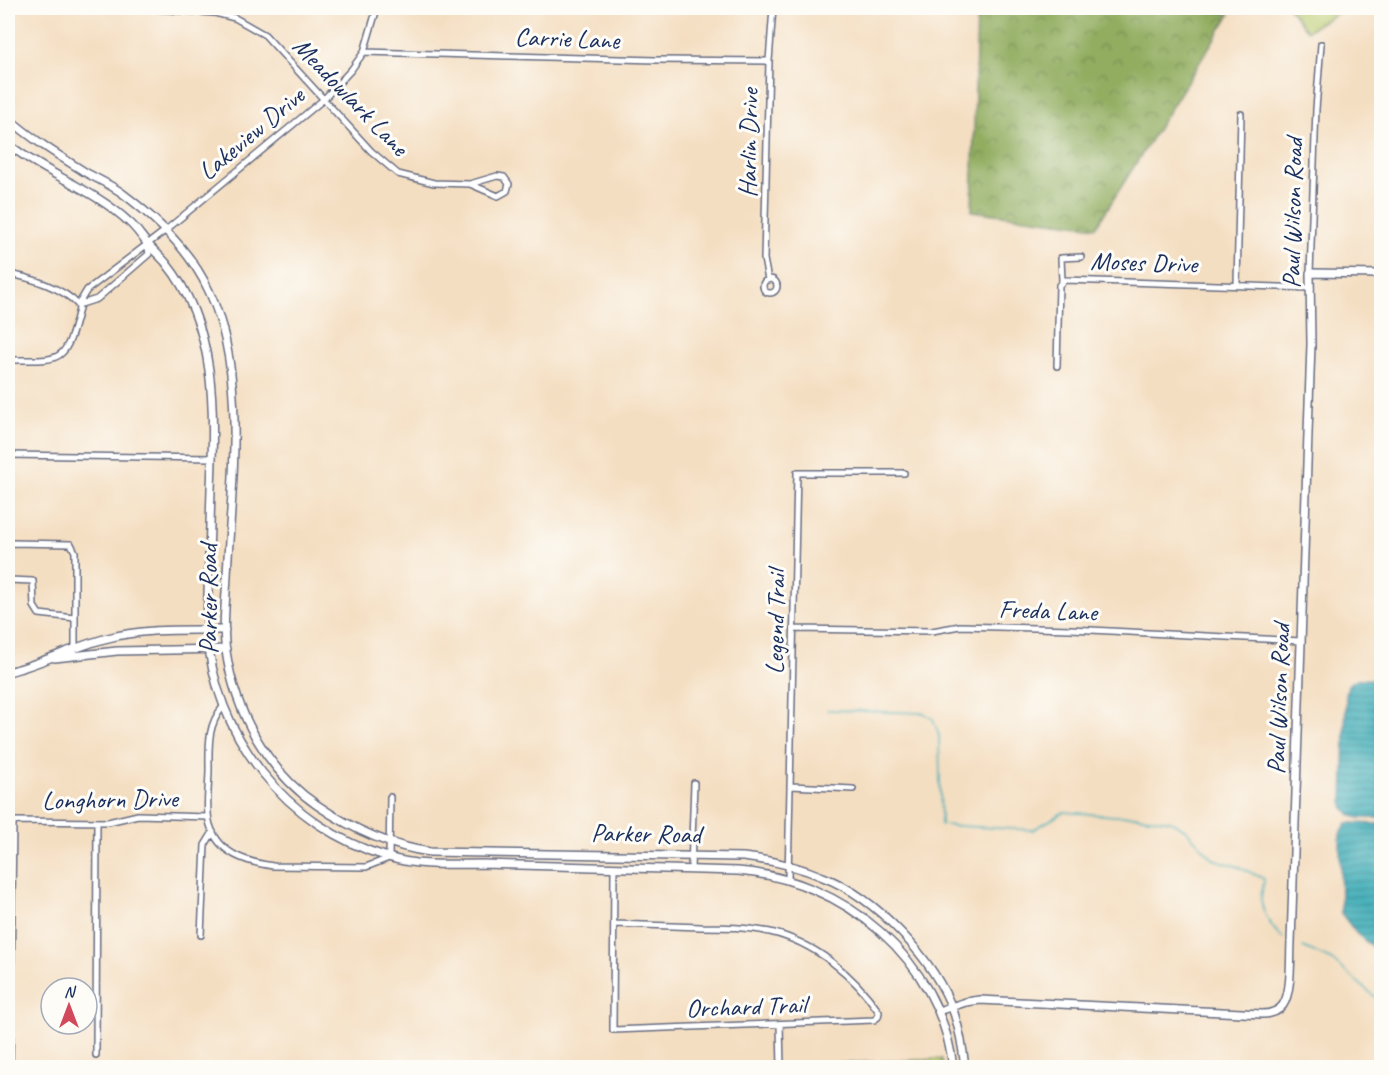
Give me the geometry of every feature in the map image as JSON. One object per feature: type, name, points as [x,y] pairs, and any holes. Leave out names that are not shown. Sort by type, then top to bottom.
[{"type":"main road","name":"Parker Road","points":[[8,118],[28,136],[120,192],[166,230],[196,269],[208,289],[220,318],[232,371],[234,424],[226,649],[235,689],[256,739],[269,760],[301,794],[352,828],[406,849],[430,852],[743,856],[788,865],[834,882],[867,902],[906,938],[921,957],[951,1006],[965,1068]]},
{"type":"main road","name":"Parker Road","points":[[8,144],[38,165],[116,211],[131,224],[167,263],[197,319],[207,352],[212,380],[208,649],[223,707],[235,732],[258,771],[292,806],[351,843],[389,858],[440,865],[761,872],[788,878],[829,895],[897,946],[919,975],[938,1011],[953,1068]]},
{"type":"main road","points":[[1310,273],[1382,274]]},
{"type":"main road","name":"Paul Wilson Road","points":[[938,1011],[980,1000],[1262,1014],[1274,1012],[1283,1005],[1289,974],[1301,640],[1310,273]]},
{"type":"main road","points":[[8,672],[75,647],[129,633],[181,629],[225,630]]},
{"type":"main road","points":[[41,660],[117,651],[226,649]]},
{"type":"street","name":"Meadowlark Lane","points":[[142,8],[193,10],[235,18],[265,35],[371,152],[398,174],[434,183],[470,184],[497,176],[504,177],[509,184],[507,191],[498,195],[470,184]]},
{"type":"street","name":"Lakeview Drive","points":[[78,305],[87,290],[166,230],[324,99],[364,52],[377,8]]},
{"type":"street","name":"Harlin Drive","points":[[768,280],[764,259],[769,61],[773,8]]},
{"type":"street","name":"Paul Wilson Road","points":[[1310,273],[1316,109],[1321,44]]},
{"type":"street","name":"Carrie Lane","points":[[364,52],[769,61]]},
{"type":"street","points":[[1237,284],[1241,114]]},
{"type":"street","points":[[78,305],[97,298],[149,254],[147,243]]},
{"type":"street","points":[[1062,281],[1061,258],[1081,257]]},
{"type":"street","points":[[8,274],[23,276],[70,296],[79,309],[71,341],[64,352],[52,360],[8,360]]},
{"type":"street","name":"Moses Drive","points":[[1058,366],[1059,285],[1062,281],[1069,279],[1311,288]]},
{"type":"street","points":[[8,455],[212,458]]},
{"type":"street","name":"Legend Trail","points":[[788,878],[797,473],[904,473]]},
{"type":"street","points":[[8,546],[12,543],[71,544],[75,552],[75,647]]},
{"type":"street","points":[[8,580],[33,581],[34,606],[39,614],[75,618]]},
{"type":"street","name":"Freda Lane","points":[[794,629],[932,632],[960,626],[1301,640]]},
{"type":"street","points":[[223,707],[214,717],[209,737],[208,818],[213,832],[232,855],[257,864],[366,867],[389,858],[390,797]]},
{"type":"street","points":[[691,869],[694,783]]},
{"type":"street","points":[[791,786],[853,789]]},
{"type":"street","name":"Longhorn Drive","points":[[10,1068],[13,821],[108,822],[138,815],[208,818]]},
{"type":"street","points":[[96,1055],[97,822]]},
{"type":"street","points":[[201,935],[206,845],[213,832]]},
{"type":"street","points":[[614,867],[614,924]]},
{"type":"street","name":"Orchard Trail","points":[[614,924],[736,927],[771,932],[827,958],[850,976],[879,1011],[878,1017],[874,1020],[614,1030],[614,924]]},
{"type":"street","points":[[780,1024],[781,1068]]},
{"type":"green space","points":[[977,8],[1192,8],[1230,14],[1096,227],[972,211]]},
{"type":"green space","points":[[1289,8],[1343,8],[1344,9],[1307,31]]},
{"type":"green space","points":[[942,1059],[943,1067],[725,1068]]},
{"type":"water","points":[[1357,679],[1381,680],[1381,818],[1355,817],[1343,806],[1346,695],[1348,685]]},
{"type":"water","points":[[1347,823],[1381,824],[1381,954],[1357,934],[1341,913],[1340,834]]},
{"type":"waterway","points":[[827,710],[924,713],[933,719],[939,735],[941,825],[1033,830],[1064,812],[1135,816],[1171,821],[1186,830],[1213,859],[1239,867],[1264,879],[1261,899],[1263,910],[1272,926],[1283,938]]},
{"type":"waterway","points":[[1303,947],[1332,960],[1382,1003]]}]
